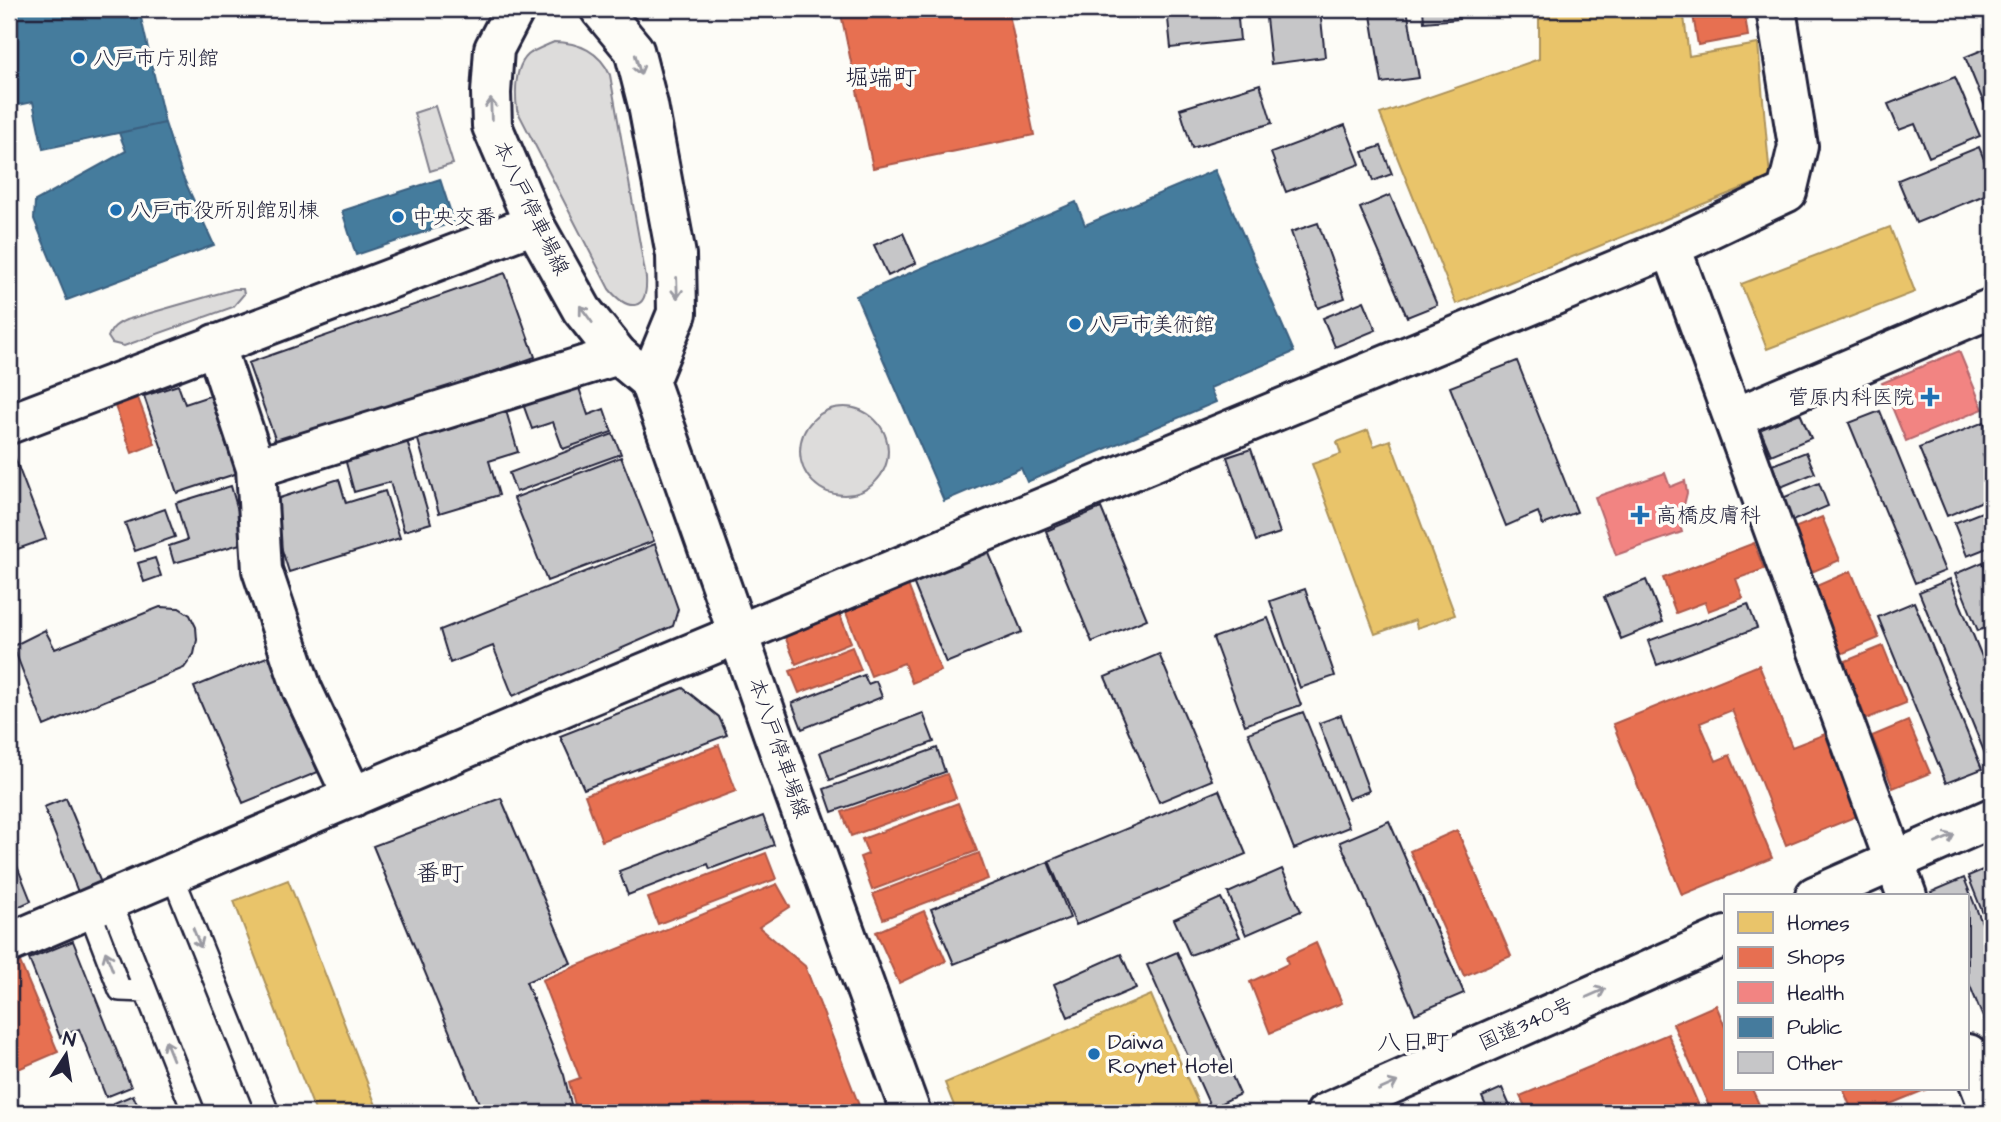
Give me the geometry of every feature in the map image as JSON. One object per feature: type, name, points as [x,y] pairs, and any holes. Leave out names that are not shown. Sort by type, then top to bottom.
[{"type":"main road","name":"本八戸停車場線","points":[[515,9],[494,50],[492,126],[534,224],[582,310],[618,355],[649,381],[911,1113]]},
{"type":"main road","points":[[600,9],[634,50],[648,105],[676,255],[677,313],[649,381]]},
{"type":"main road","points":[[9,943],[740,634],[1671,247],[1787,192],[1798,146],[1776,9]]},
{"type":"main road","points":[[9,424],[215,344],[488,244],[534,224]]},
{"type":"main road","points":[[1671,247],[1900,879]]},
{"type":"main road","points":[[1734,418],[1992,308]]},
{"type":"main road","points":[[215,344],[256,468],[262,570],[302,689],[353,797]]},
{"type":"main road","points":[[256,468],[618,355]]},
{"type":"main road","points":[[1825,894],[1900,879],[1992,818]]},
{"type":"main road","name":"国道340号","points":[[1326,1113],[1724,937]]},
{"type":"main road","points":[[1969,1057],[1990,1113]]},
{"type":"lane","points":[[172,874],[268,1113]]},
{"type":"lane","points":[[99,904],[120,990],[145,991],[194,1113]]},
{"type":"shaded area","points":[[554,42],[572,44],[588,50],[601,60],[610,75],[646,278],[644,297],[635,305],[623,302],[609,289],[517,110],[516,81],[523,60],[534,51]]},
{"type":"shaded area","points":[[435,106],[453,164],[430,171],[414,113]]},
{"type":"shaded area","points":[[234,289],[243,289],[244,294],[233,307],[124,346],[112,343],[108,337],[115,326],[126,320]]},
{"type":"shaded area","points":[[844,407],[861,410],[875,420],[885,434],[888,451],[885,468],[875,482],[861,492],[844,495],[827,492],[813,482],[803,468],[800,451],[803,434],[813,420],[827,410]]},
{"type":"building: Homes","points":[[1539,9],[1683,9],[1689,56],[1758,44],[1770,177],[1456,304],[1380,114],[1539,59]]},
{"type":"building: Homes","points":[[1890,227],[1915,292],[1767,349],[1741,284]]},
{"type":"building: Homes","points":[[1368,430],[1374,446],[1390,440],[1455,615],[1417,628],[1415,620],[1375,634],[1312,464],[1341,454],[1337,442]]},
{"type":"building: Homes","points":[[288,880],[379,1113],[316,1113],[291,1050],[234,901]]},
{"type":"building: Homes","name":"Daiwa Roynet Hotel","points":[[1151,995],[1198,1103],[1173,1113],[957,1113],[945,1083]]},
{"type":"building: Shops","points":[[840,9],[1008,9],[1034,135],[873,168]]},
{"type":"building: Shops","points":[[1692,9],[1744,9],[1748,36],[1698,45]]},
{"type":"building: Shops","points":[[138,398],[155,444],[132,453],[115,406]]},
{"type":"building: Shops","points":[[1822,517],[1840,560],[1807,574],[1789,530]]},
{"type":"building: Shops","points":[[1754,543],[1764,569],[1736,579],[1743,598],[1708,611],[1705,602],[1676,613],[1663,578]]},
{"type":"building: Shops","points":[[1851,571],[1879,638],[1841,654],[1814,587]]},
{"type":"building: Shops","points":[[908,585],[941,671],[912,683],[904,663],[871,676],[845,610]]},
{"type":"building: Shops","points":[[839,613],[851,642],[796,664],[784,634]]},
{"type":"building: Shops","points":[[1883,646],[1906,703],[1866,719],[1843,662]]},
{"type":"building: Shops","points":[[852,647],[861,670],[799,693],[790,671]]},
{"type":"building: Shops","points":[[1759,665],[1792,747],[1825,734],[1857,816],[1786,845],[1732,710],[1700,723],[1716,761],[1730,755],[1772,858],[1682,895],[1613,724]]},
{"type":"building: Shops","points":[[1908,721],[1930,773],[1893,788],[1872,736]]},
{"type":"building: Shops","points":[[719,745],[736,791],[602,841],[585,795]]},
{"type":"building: Shops","points":[[947,774],[956,798],[851,836],[842,812]]},
{"type":"building: Shops","points":[[958,803],[977,851],[872,890],[860,857],[868,854],[862,839]]},
{"type":"building: Shops","points":[[1457,830],[1511,956],[1464,976],[1410,851]]},
{"type":"building: Shops","points":[[766,853],[776,879],[658,924],[648,898]]},
{"type":"building: Shops","points":[[979,853],[988,879],[883,919],[873,894]]},
{"type":"building: Shops","points":[[777,884],[790,907],[759,927],[805,966],[862,1113],[577,1113],[569,1082],[580,1078],[542,980]]},
{"type":"building: Shops","points":[[924,911],[946,961],[899,983],[876,932]]},
{"type":"building: Shops","points":[[1316,943],[1342,1003],[1270,1033],[1250,982],[1288,964],[1286,957]]},
{"type":"building: Shops","points":[[20,962],[58,1052],[9,1073],[9,967]]},
{"type":"building: Shops","points":[[1716,1005],[1724,1024],[1724,1090],[1752,1090],[1763,1113],[1712,1113],[1673,1024]]},
{"type":"building: Shops","points":[[1668,1034],[1702,1113],[1528,1113],[1520,1096]]},
{"type":"building: Shops","points":[[1843,1090],[1925,1090],[1868,1113],[1853,1113]]},
{"type":"building: Health","points":[[1959,351],[1983,409],[1906,441],[1882,383]]},
{"type":"building: Health","points":[[1665,473],[1670,487],[1685,481],[1687,493],[1684,505],[1677,515],[1682,532],[1616,555],[1595,497]]},
{"type":"building: Public","name":"八戸市庁別館","points":[[9,9],[110,9],[111,13],[139,9],[165,123],[43,149],[33,102],[9,107]]},
{"type":"building: Public","name":"八戸市役所別館別棟","points":[[165,123],[182,175],[214,245],[67,300],[34,219],[35,201],[126,151],[119,133]]},
{"type":"building: Public","name":"八戸市美術館","points":[[1215,170],[1294,352],[1210,388],[1216,402],[1027,482],[1021,468],[944,501],[856,296],[1076,202],[1085,225]]},
{"type":"building: Public","name":"中央交番","points":[[440,179],[454,222],[356,255],[342,211]]},
{"type":"building: Other","points":[[1167,9],[1237,9],[1240,40],[1171,48]]},
{"type":"building: Other","points":[[1265,9],[1320,9],[1325,57],[1271,64]]},
{"type":"building: Other","points":[[1370,9],[1407,9],[1419,78],[1382,83]]},
{"type":"building: Other","points":[[1423,9],[1458,9],[1459,19],[1424,22]]},
{"type":"building: Other","points":[[1992,46],[1992,123],[1965,57]]},
{"type":"building: Other","points":[[1955,77],[1980,136],[1929,157],[1915,124],[1899,130],[1888,104]]},
{"type":"building: Other","points":[[1260,84],[1272,123],[1192,148],[1180,109]]},
{"type":"building: Other","points":[[1345,125],[1360,164],[1286,192],[1271,153]]},
{"type":"building: Other","points":[[1381,146],[1392,174],[1373,181],[1363,152]]},
{"type":"building: Other","points":[[1979,147],[1992,179],[1992,192],[1916,223],[1898,180]]},
{"type":"building: Other","points":[[1390,195],[1437,305],[1407,317],[1360,208]]},
{"type":"building: Other","points":[[1992,207],[1992,223],[1986,209]]},
{"type":"building: Other","points":[[1318,223],[1345,298],[1318,308],[1291,232]]},
{"type":"building: Other","points":[[903,233],[916,263],[888,276],[874,245]]},
{"type":"building: Other","points":[[505,273],[535,357],[278,447],[248,363]]},
{"type":"building: Other","points":[[1364,301],[1376,330],[1335,347],[1323,318]]},
{"type":"building: Other","points":[[1517,361],[1577,512],[1543,525],[1538,512],[1506,526],[1450,387]]},
{"type":"building: Other","points":[[178,385],[185,404],[215,394],[241,472],[177,493],[144,396]]},
{"type":"building: Other","points":[[578,385],[588,415],[604,409],[612,432],[563,449],[553,422],[532,429],[523,404]]},
{"type":"building: Other","points":[[505,407],[518,452],[489,461],[499,495],[439,513],[416,433]]},
{"type":"building: Other","points":[[1880,411],[1945,571],[1915,583],[1849,423]]},
{"type":"building: Other","points":[[1800,413],[1811,438],[1771,455],[1760,429]]},
{"type":"building: Other","points":[[1984,422],[1992,442],[1992,452],[1983,455],[1992,479],[1992,497],[1947,516],[1919,448]]},
{"type":"building: Other","points":[[613,434],[621,454],[516,492],[509,473]]},
{"type":"building: Other","points":[[406,437],[431,523],[404,531],[390,482],[354,492],[344,455]]},
{"type":"building: Other","points":[[11,448],[46,539],[9,552],[9,449]]},
{"type":"building: Other","points":[[1251,449],[1280,533],[1256,541],[1227,457]]},
{"type":"building: Other","points":[[1806,452],[1815,473],[1781,487],[1772,465]]},
{"type":"building: Other","points":[[621,457],[654,541],[547,581],[514,498]]},
{"type":"building: Other","points":[[339,479],[346,503],[385,491],[400,538],[289,572],[267,502]]},
{"type":"building: Other","points":[[1819,483],[1828,506],[1790,522],[1780,499]]},
{"type":"building: Other","points":[[231,486],[247,542],[174,563],[169,546],[187,540],[176,503]]},
{"type":"building: Other","points":[[1101,508],[1147,619],[1092,642],[1046,531]]},
{"type":"building: Other","points":[[1992,508],[1992,546],[1967,556],[1954,523]]},
{"type":"building: Other","points":[[165,509],[175,537],[135,551],[125,523]]},
{"type":"building: Other","points":[[655,544],[678,609],[673,626],[513,696],[493,646],[450,663],[440,630]]},
{"type":"building: Other","points":[[988,551],[1022,632],[946,663],[913,582]]},
{"type":"building: Other","points":[[155,558],[161,576],[144,582],[138,563]]},
{"type":"building: Other","points":[[1983,562],[1992,584],[1992,625],[1978,631],[1955,574]]},
{"type":"building: Other","points":[[1950,579],[1992,681],[1992,771],[1919,592]]},
{"type":"building: Other","points":[[1646,580],[1663,622],[1621,639],[1604,597]]},
{"type":"building: Other","points":[[1305,589],[1335,676],[1300,688],[1270,601]]},
{"type":"building: Other","points":[[1914,602],[1982,769],[1946,783],[1878,617]]},
{"type":"building: Other","points":[[1748,604],[1757,628],[1657,665],[1648,641]]},
{"type":"building: Other","points":[[160,607],[179,608],[190,615],[196,627],[194,654],[184,668],[44,726],[13,646],[45,630],[55,649]]},
{"type":"building: Other","points":[[1268,618],[1301,705],[1245,725],[1213,638]]},
{"type":"building: Other","points":[[1992,652],[1992,668],[1986,654]]},
{"type":"building: Other","points":[[1159,654],[1212,780],[1159,802],[1105,677]]},
{"type":"building: Other","points":[[269,656],[318,772],[243,803],[194,687]]},
{"type":"building: Other","points":[[864,675],[868,684],[876,681],[882,697],[802,729],[792,703]]},
{"type":"building: Other","points":[[683,688],[719,717],[727,735],[584,789],[560,736]]},
{"type":"building: Other","points":[[1303,712],[1349,827],[1294,849],[1248,733]]},
{"type":"building: Other","points":[[923,713],[934,742],[830,780],[820,752]]},
{"type":"building: Other","points":[[1341,715],[1369,791],[1348,799],[1319,723]]},
{"type":"building: Other","points":[[937,748],[945,772],[832,812],[824,789]]},
{"type":"building: Other","points":[[1219,790],[1246,854],[1076,925],[1049,861]]},
{"type":"building: Other","points":[[66,798],[101,883],[78,892],[44,807]]},
{"type":"building: Other","points":[[501,798],[571,963],[526,982],[564,1075],[573,1113],[483,1113],[373,846]]},
{"type":"building: Other","points":[[763,816],[774,845],[710,869],[708,864],[628,895],[619,871]]},
{"type":"building: Other","points":[[1389,821],[1464,993],[1415,1014],[1340,842]]},
{"type":"building: Other","points":[[9,846],[31,901],[9,911]]},
{"type":"building: Other","points":[[1048,862],[1070,918],[954,964],[931,909]]},
{"type":"building: Other","points":[[1992,866],[1992,936],[1968,876]]},
{"type":"building: Other","points":[[1282,869],[1301,911],[1246,935],[1228,893]]},
{"type":"building: Other","points":[[1964,878],[1992,948],[1992,1017],[1984,1020],[1969,983],[1969,894],[1931,892]]},
{"type":"building: Other","points":[[1221,898],[1240,937],[1190,955],[1174,919]]},
{"type":"building: Other","points":[[73,941],[131,1087],[106,1097],[79,1029],[60,1037],[29,959]]},
{"type":"building: Other","points":[[1177,952],[1240,1094],[1211,1108],[1147,965]]},
{"type":"building: Other","points":[[1121,954],[1136,988],[1068,1017],[1054,984]]},
{"type":"building: Other","points":[[1502,1088],[1513,1113],[1489,1113],[1482,1097]]},
{"type":"building: Other","points":[[133,1095],[141,1113],[118,1113],[114,1103]]},
{"type":"place","name":"八戸市庁別館","points":[[79,58]]},
{"type":"place","name":"八戸市役所別館別棟","points":[[116,210]]},
{"type":"place","name":"中央交番","points":[[398,217]]},
{"type":"place","name":"八戸市美術館","points":[[1075,324]]},
{"type":"place","name":"菅原内科医院","points":[[1930,397]]},
{"type":"place","name":"高橋皮膚科","points":[[1640,515]]},
{"type":"place","name":"Daiwa Roynet Hotel","points":[[1094,1054]]},
{"type":"district","name":"堀端町","points":[[881,78]]},
{"type":"district","name":"番町","points":[[440,874]]},
{"type":"district","name":"八日町","points":[[1413,1043]]}]
